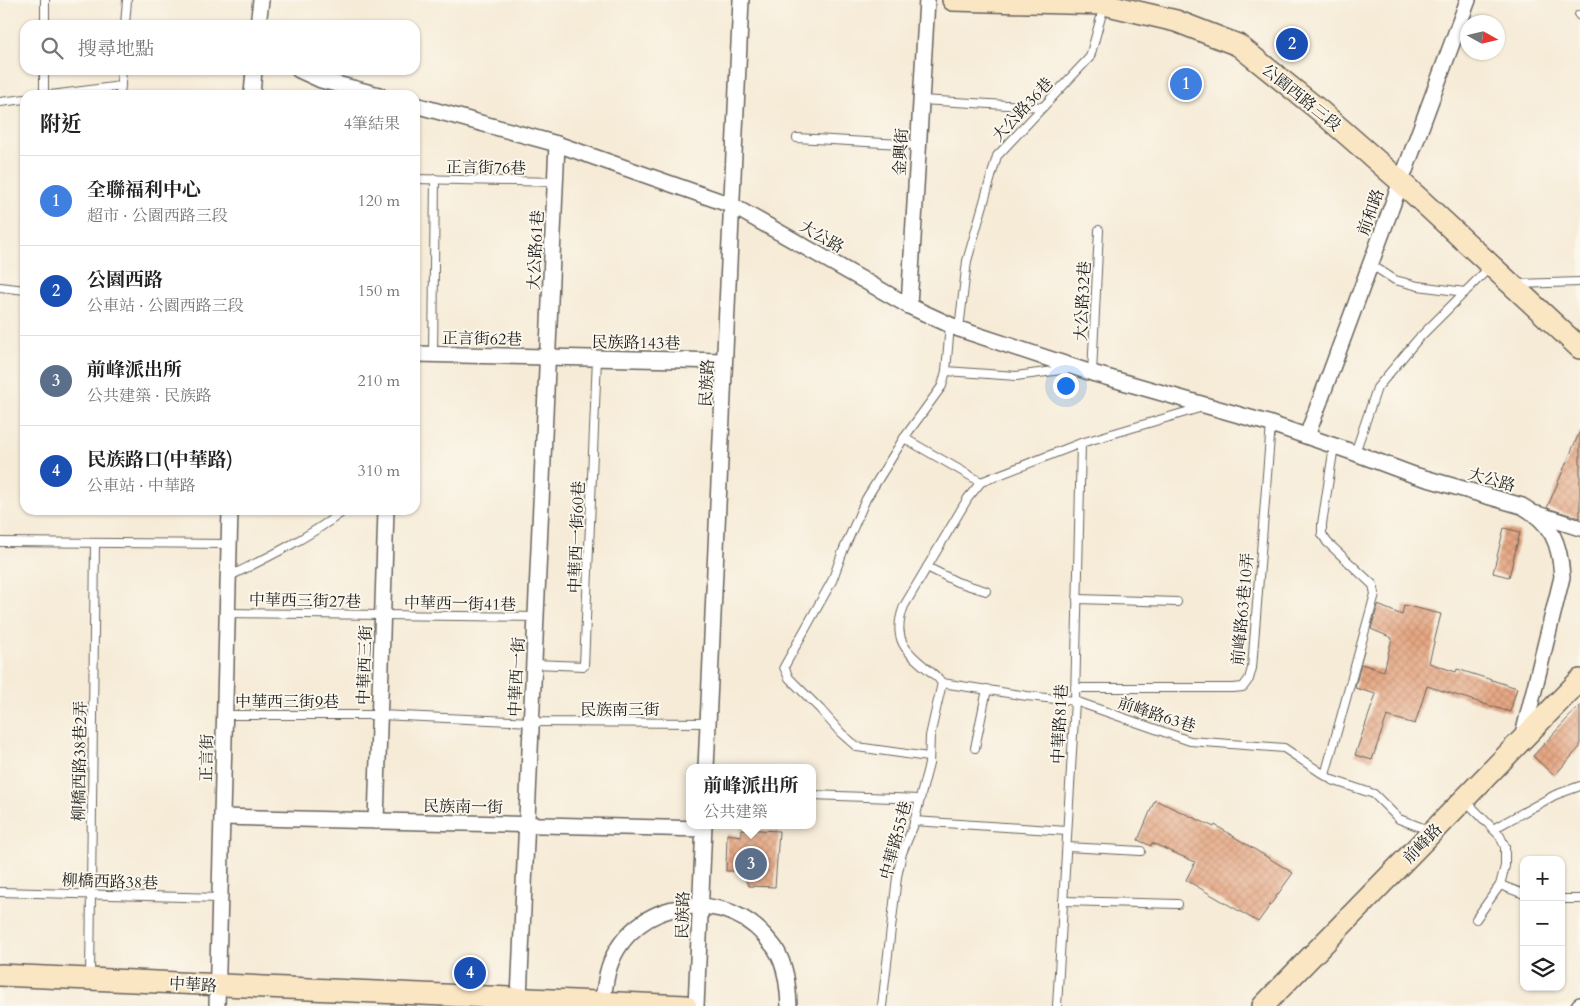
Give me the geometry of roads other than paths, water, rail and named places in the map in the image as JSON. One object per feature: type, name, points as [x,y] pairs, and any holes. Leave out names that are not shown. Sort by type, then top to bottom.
[{"type":"main road","name":"公園西路三段","points":[[953,0],[1105,1],[1176,21],[1238,45],[1319,110],[1400,181],[1580,348]]},
{"type":"main road","name":"前峰路","points":[[1263,1006],[1580,680]]},
{"type":"main road","name":"中華路","points":[[0,975],[90,979],[217,996],[519,998],[603,1004],[686,1006]]},
{"type":"street","points":[[259,20],[261,0]]},
{"type":"street","name":"民族路","points":[[706,764],[741,0]]},
{"type":"street","name":"金興街","points":[[909,306],[927,0]]},
{"type":"street","name":"前和路","points":[[1307,436],[1468,0]]},
{"type":"street","points":[[252,90],[254,75]]},
{"type":"street","points":[[310,75],[321,80],[360,90]]},
{"type":"street","name":"大公路","points":[[420,106],[558,144],[731,205],[909,306],[955,327],[1077,368],[1271,424],[1354,452],[1414,475],[1522,506],[1536,514],[1552,533],[1561,554],[1562,577],[1522,740]]},
{"type":"street","name":"大公路61巷","points":[[548,357],[558,144]]},
{"type":"street","name":"正言街62巷","points":[[420,354],[548,357]]},
{"type":"street","name":"民族路143巷","points":[[548,357],[724,361]]},
{"type":"street","name":"中華西一街","points":[[519,998],[548,357]]},
{"type":"street","points":[[1536,514],[1580,528]]},
{"type":"street","name":"正言街","points":[[217,996],[230,515]]},
{"type":"street","name":"中華西三街","points":[[376,821],[386,515]]},
{"type":"street","name":"民族南一街","points":[[222,818],[686,827]]},
{"type":"street","name":"民族路","points":[[696,1006],[703,829]]},
{"type":"street","points":[[603,1004],[609,966],[623,940],[645,921],[662,912],[671,908],[700,905],[729,911],[755,925],[775,948],[787,974],[789,1006]]},
{"type":"lane","points":[[45,0],[45,20]]},
{"type":"lane","points":[[125,20],[127,0]]},
{"type":"lane","name":"大公路36巷","points":[[928,757],[858,747],[841,733],[789,678],[784,667],[832,581],[866,499],[904,438],[942,386],[967,262],[997,156],[1090,57],[1105,1]]},
{"type":"lane","points":[[44,75],[44,90]]},
{"type":"lane","points":[[121,90],[122,75]]},
{"type":"lane","points":[[96,90],[121,86]]},
{"type":"lane","points":[[0,102],[20,100]]},
{"type":"lane","points":[[921,100],[1043,107]]},
{"type":"lane","points":[[797,138],[918,144]]},
{"type":"lane","name":"正言街76巷","points":[[420,179],[556,182]]},
{"type":"lane","points":[[433,354],[435,179]]},
{"type":"lane","name":"大公路32巷","points":[[1092,372],[1099,230]]},
{"type":"lane","points":[[1370,264],[1395,280],[1418,286],[1465,292]]},
{"type":"lane","points":[[1354,452],[1377,388],[1418,339],[1491,266]]},
{"type":"lane","points":[[1510,284],[1580,282]]},
{"type":"lane","points":[[0,287],[20,289]]},
{"type":"lane","name":"中華西一街60巷","points":[[534,664],[584,666],[596,358]]},
{"type":"lane","points":[[946,371],[1016,376],[1077,368]]},
{"type":"lane","points":[[942,683],[905,649],[900,639],[900,617],[904,606],[968,498],[981,482],[1081,443],[1210,405]]},
{"type":"lane","name":"前峰路63巷10弄","points":[[1075,688],[1233,688],[1243,687],[1249,679],[1252,668],[1271,424]]},
{"type":"lane","points":[[904,438],[981,482]]},
{"type":"lane","name":"中華路81巷","points":[[1057,1006],[1075,701],[1081,443]]},
{"type":"lane","points":[[1325,775],[1375,594],[1373,584],[1327,542],[1322,534],[1334,446]]},
{"type":"lane","points":[[228,577],[272,556],[307,536],[338,515]]},
{"type":"lane","points":[[0,542],[229,544]]},
{"type":"lane","name":"柳橋西路38巷2弄","points":[[90,979],[95,543]]},
{"type":"lane","points":[[928,567],[956,582],[986,591]]},
{"type":"lane","points":[[1077,599],[1177,602]]},
{"type":"lane","name":"中華西三街27巷","points":[[227,613],[383,616]]},
{"type":"lane","name":"中華西一街41巷","points":[[383,616],[536,617]]},
{"type":"lane","name":"中華路55巷","points":[[882,1006],[897,877],[902,853],[920,799],[928,764],[930,736],[942,683]]},
{"type":"lane","name":"前峰路63巷","points":[[942,683],[1075,701],[1190,741],[1284,748],[1332,780],[1374,794],[1399,819],[1433,832]]},
{"type":"lane","points":[[975,748],[987,689]]},
{"type":"lane","name":"中華西三街9巷","points":[[224,715],[380,715],[532,722]]},
{"type":"lane","name":"民族南三街","points":[[532,722],[708,723]]},
{"type":"lane","points":[[1493,829],[1555,795],[1580,786]]},
{"type":"lane","points":[[816,795],[920,799]]},
{"type":"lane","points":[[1464,799],[1500,836],[1505,847],[1500,885],[1476,920]]},
{"type":"lane","points":[[914,821],[1067,831]]},
{"type":"lane","points":[[1066,847],[1141,851]]},
{"type":"lane","points":[[1500,885],[1520,892]]},
{"type":"lane","name":"柳橋西路38巷","points":[[0,892],[220,898]]},
{"type":"lane","points":[[1565,899],[1580,899]]},
{"type":"lane","points":[[1063,901],[1178,904]]},
{"type":"place","name":"公園西路","points":[[1292,44]]},
{"type":"place","name":"全聯福利中心","points":[[1186,84]]},
{"type":"place","name":"前峰派出所","points":[[751,864]]},
{"type":"place","name":"民族路口(中華路)","points":[[470,973]]}]
